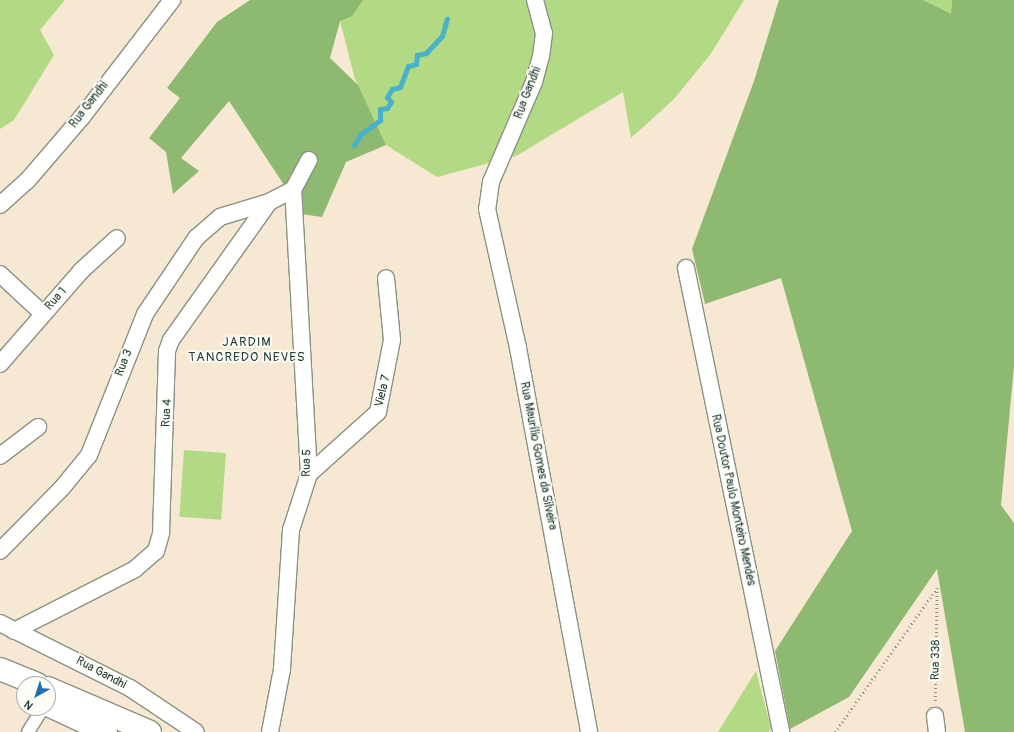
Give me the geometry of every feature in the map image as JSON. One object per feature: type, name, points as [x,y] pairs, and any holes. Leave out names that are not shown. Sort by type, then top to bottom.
[{"type":"main road","points":[[0,668],[18,676]]},
{"type":"main road","points":[[0,685],[16,692]]},
{"type":"main road","points":[[56,691],[150,732]]},
{"type":"main road","points":[[56,711],[77,726],[106,732]]},
{"type":"street","name":"Rua Gandhi","points":[[0,205],[27,181],[82,117],[172,0]]},
{"type":"street","name":"Rua Gandhi","points":[[491,182],[534,82],[541,56],[544,33],[535,0]]},
{"type":"street","points":[[293,190],[309,160]]},
{"type":"street","name":"Rua Maurílio Gomes da Silveira","points":[[491,182],[487,209],[518,348],[589,732]]},
{"type":"street","name":"Rua 4","points":[[7,627],[134,570],[156,551],[160,543],[168,404],[167,351],[178,327],[269,202],[293,190]]},
{"type":"street","name":"Rua 5","points":[[270,732],[281,676],[291,530],[309,474],[293,190]]},
{"type":"street","name":"Rua 3","points":[[0,551],[62,488],[88,455],[145,314],[196,238],[220,216],[269,202]]},
{"type":"street","name":"Rua 1","points":[[0,364],[43,314],[117,238]]},
{"type":"street","name":"Rua Doutor Paulo Monteiro Mendes","points":[[686,268],[778,729]]},
{"type":"street","points":[[0,274],[43,314]]},
{"type":"street","name":"Viela 7","points":[[309,474],[378,412],[392,340],[386,278]]},
{"type":"street","points":[[0,456],[38,427]]},
{"type":"street","name":"Rua Gandhi","points":[[7,627],[130,688],[196,732]]},
{"type":"street","points":[[28,732],[38,716]]},
{"type":"street","points":[[935,716],[937,732]]},
{"type":"path","name":"Rua 338","points":[[835,732],[937,588],[935,716]]},
{"type":"green space","points":[[0,0],[65,0],[40,30],[54,55],[14,120],[0,129]]},
{"type":"green space","points":[[250,0],[363,0],[352,16],[340,21],[330,58],[358,85],[386,145],[346,162],[322,217],[301,214],[301,194],[284,185],[229,101],[181,158],[199,171],[173,194],[166,152],[149,138],[180,98],[167,88],[217,22]]},
{"type":"green space","points":[[341,0],[744,0],[710,55],[673,100],[631,138],[623,92],[516,156],[437,177],[386,145],[355,79],[340,21]]},
{"type":"green space","points":[[779,0],[923,0],[951,14],[952,0],[1014,0],[1014,366],[1001,505],[1014,523],[1014,732],[965,732],[937,569],[849,697],[790,729],[775,651],[852,531],[781,278],[705,304],[692,249],[754,81]]},
{"type":"green space","points":[[923,0],[952,0],[951,15]]},
{"type":"green space","points":[[184,450],[226,453],[221,520],[179,517]]},
{"type":"green space","points":[[756,671],[771,728],[769,732],[718,732]]},
{"type":"waterway","points":[[354,145],[361,134],[380,120],[380,109],[387,108],[391,102],[387,97],[392,89],[400,87],[408,66],[416,64],[417,55],[426,53],[442,36],[447,19]]},
{"type":"district","name":"JARDIM TANCREDO NEVES","points":[[247,350]]}]
